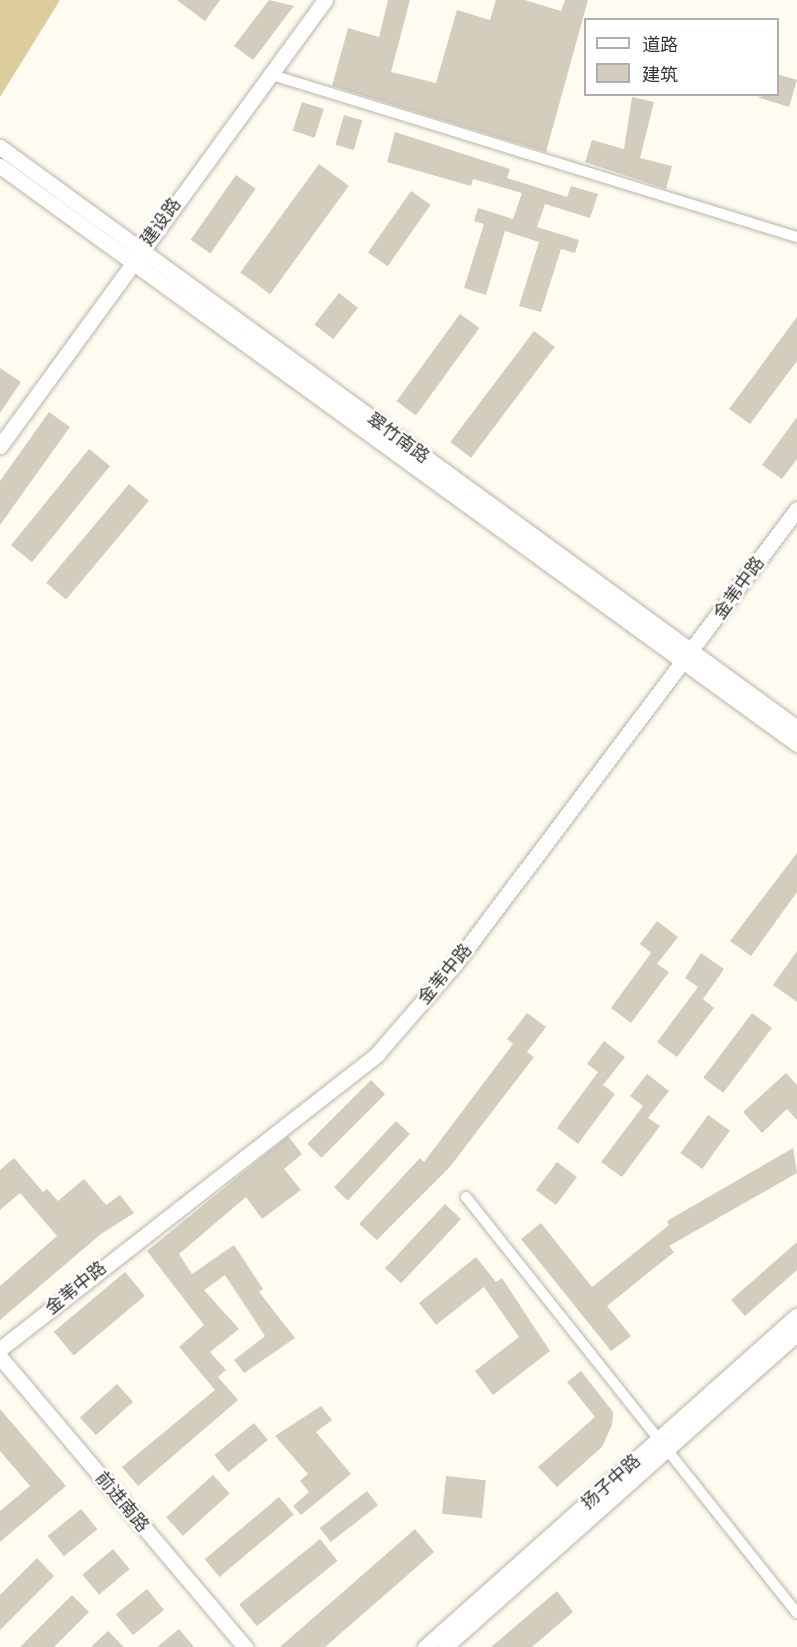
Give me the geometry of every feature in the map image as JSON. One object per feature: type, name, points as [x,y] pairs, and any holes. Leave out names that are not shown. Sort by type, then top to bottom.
[{"type":"main road","name":"建设路","points":[[0,446],[137,254],[325,0]]},
{"type":"main road","name":"翠竹南路","points":[[0,147],[137,254],[689,657],[797,744]]},
{"type":"main road","name":"翠竹南路","points":[[0,166],[137,254]]},
{"type":"main road","name":"金苇中路","points":[[0,1349],[377,1054],[455,964],[689,657],[797,509]]},
{"type":"main road","name":"翠竹南路","points":[[689,657],[797,728]]},
{"type":"main road","name":"扬子中路","points":[[445,1647],[797,1316]]},
{"type":"main road","name":"扬子中路","points":[[425,1647],[797,1333]]},
{"type":"main road","name":"前进南路","points":[[0,1357],[245,1647]]},
{"type":"street","points":[[269,74],[797,237]]},
{"type":"street","points":[[466,1197],[797,1613]]},
{"type":"shaded area","points":[[0,0],[60,0],[0,97]]},
{"type":"building","points":[[177,0],[220,0],[205,21]]},
{"type":"building","points":[[269,0],[294,6],[253,60],[234,46]]},
{"type":"building","points":[[388,0],[410,0],[391,72],[436,83],[457,10],[490,20],[496,0],[525,0],[561,11],[565,0],[588,0],[546,152],[332,86],[348,28],[379,37]]},
{"type":"building","points":[[779,75],[797,80],[789,107],[757,97],[779,96]]},
{"type":"building","points":[[632,97],[654,102],[640,158],[672,166],[666,189],[585,162],[592,140],[624,149]]},
{"type":"building","points":[[302,102],[324,109],[315,138],[293,131]]},
{"type":"building","points":[[344,115],[362,120],[354,150],[335,145]]},
{"type":"building","points":[[395,132],[510,169],[507,178],[567,197],[571,186],[598,194],[590,218],[545,204],[537,227],[579,240],[575,253],[561,249],[541,312],[519,306],[539,242],[505,231],[486,295],[464,288],[484,224],[474,221],[478,208],[513,219],[522,193],[473,179],[471,186],[387,162]]},
{"type":"building","points":[[319,164],[349,186],[270,294],[240,272]]},
{"type":"building","points":[[236,175],[256,189],[210,253],[191,240]]},
{"type":"building","points":[[411,191],[431,205],[388,266],[368,252]]},
{"type":"building","points":[[339,293],[358,308],[333,339],[314,325]]},
{"type":"building","points":[[460,314],[479,328],[416,415],[397,401]]},
{"type":"building","points":[[797,317],[797,361],[750,424],[729,409]]},
{"type":"building","points":[[534,331],[555,347],[471,458],[450,442]]},
{"type":"building","points":[[0,368],[21,382],[0,413]]},
{"type":"building","points":[[49,412],[70,427],[0,525],[0,481]]},
{"type":"building","points":[[797,417],[797,459],[782,479],[762,465]]},
{"type":"building","points":[[89,449],[110,466],[32,562],[11,545]]},
{"type":"building","points":[[129,484],[149,501],[66,600],[46,583]]},
{"type":"building","points":[[797,853],[797,892],[751,956],[730,941]]},
{"type":"building","points":[[657,921],[678,937],[657,964],[669,972],[631,1023],[611,1008],[651,953],[640,944]]},
{"type":"building","points":[[797,951],[797,1002],[773,985]]},
{"type":"building","points":[[701,953],[724,969],[703,999],[714,1008],[677,1057],[657,1042],[698,987],[685,978]]},
{"type":"building","points":[[527,1013],[546,1027],[527,1052],[534,1057],[449,1168],[377,1240],[359,1224],[420,1158],[424,1162],[513,1044],[507,1039]]},
{"type":"building","points":[[752,1013],[772,1028],[723,1093],[703,1078]]},
{"type":"building","points":[[604,1041],[625,1057],[603,1085],[615,1094],[578,1144],[557,1128],[598,1072],[587,1064]]},
{"type":"building","points":[[786,1073],[797,1085],[797,1120],[787,1109],[762,1133],[743,1112]]},
{"type":"building","points":[[647,1074],[669,1091],[648,1118],[660,1126],[622,1177],[601,1162],[643,1106],[630,1096]]},
{"type":"building","points":[[371,1080],[385,1094],[322,1158],[307,1144]]},
{"type":"building","points":[[708,1115],[730,1131],[702,1169],[680,1153]]},
{"type":"building","points":[[396,1121],[410,1134],[348,1201],[334,1188]]},
{"type":"building","points":[[288,1136],[302,1154],[284,1169],[301,1190],[262,1219],[246,1197],[179,1254],[192,1274],[234,1245],[263,1289],[259,1292],[295,1338],[244,1373],[234,1360],[265,1336],[225,1275],[204,1290],[239,1329],[210,1352],[226,1370],[218,1377],[238,1400],[138,1486],[122,1467],[215,1390],[179,1347],[204,1325],[147,1251]]},
{"type":"building","points":[[793,1148],[797,1173],[669,1246],[674,1252],[607,1306],[631,1336],[611,1351],[521,1239],[541,1223],[592,1287],[669,1225],[667,1221]]},
{"type":"building","points":[[14,1158],[43,1192],[47,1189],[58,1201],[84,1179],[106,1205],[120,1195],[134,1213],[101,1234],[0,1320],[0,1286],[57,1236],[20,1193],[0,1210],[0,1170]]},
{"type":"building","points":[[557,1162],[577,1177],[556,1205],[536,1190]]},
{"type":"building","points":[[445,1204],[461,1219],[401,1283],[385,1268]]},
{"type":"building","points":[[797,1242],[797,1270],[745,1316],[731,1300]]},
{"type":"building","points":[[476,1257],[496,1282],[502,1278],[550,1351],[493,1395],[475,1371],[519,1337],[484,1287],[436,1325],[419,1303]]},
{"type":"building","points":[[125,1272],[145,1296],[74,1356],[54,1332]]},
{"type":"building","points":[[581,1371],[613,1412],[612,1425],[602,1447],[557,1487],[538,1467],[595,1417],[567,1382]]},
{"type":"building","points":[[117,1384],[133,1402],[96,1435],[80,1417]]},
{"type":"building","points":[[321,1406],[332,1420],[316,1432],[351,1474],[301,1515],[293,1506],[309,1492],[300,1481],[308,1474],[275,1436]]},
{"type":"building","points":[[0,1409],[66,1486],[0,1542],[0,1511],[30,1486],[0,1451]]},
{"type":"building","points":[[254,1423],[268,1440],[228,1472],[214,1455]]},
{"type":"building","points":[[213,1475],[230,1494],[183,1536],[166,1517]]},
{"type":"building","points":[[446,1476],[486,1480],[482,1518],[442,1514]]},
{"type":"building","points":[[367,1491],[378,1505],[331,1542],[320,1528]]},
{"type":"building","points":[[279,1497],[294,1515],[219,1577],[205,1559]]},
{"type":"building","points":[[81,1509],[97,1529],[64,1556],[48,1536]]},
{"type":"building","points":[[415,1529],[434,1552],[325,1647],[280,1647]]},
{"type":"building","points":[[320,1539],[338,1561],[257,1626],[239,1604]]},
{"type":"building","points":[[113,1549],[130,1569],[99,1595],[82,1575]]},
{"type":"building","points":[[37,1558],[54,1576],[0,1630],[0,1595]]},
{"type":"building","points":[[147,1589],[164,1610],[133,1635],[116,1614]]},
{"type":"building","points":[[557,1591],[573,1612],[532,1647],[491,1647]]},
{"type":"building","points":[[72,1595],[89,1612],[54,1647],[20,1647]]},
{"type":"building","points":[[179,1629],[194,1647],[157,1647]]},
{"type":"building","points":[[108,1631],[124,1647],[91,1647]]}]
